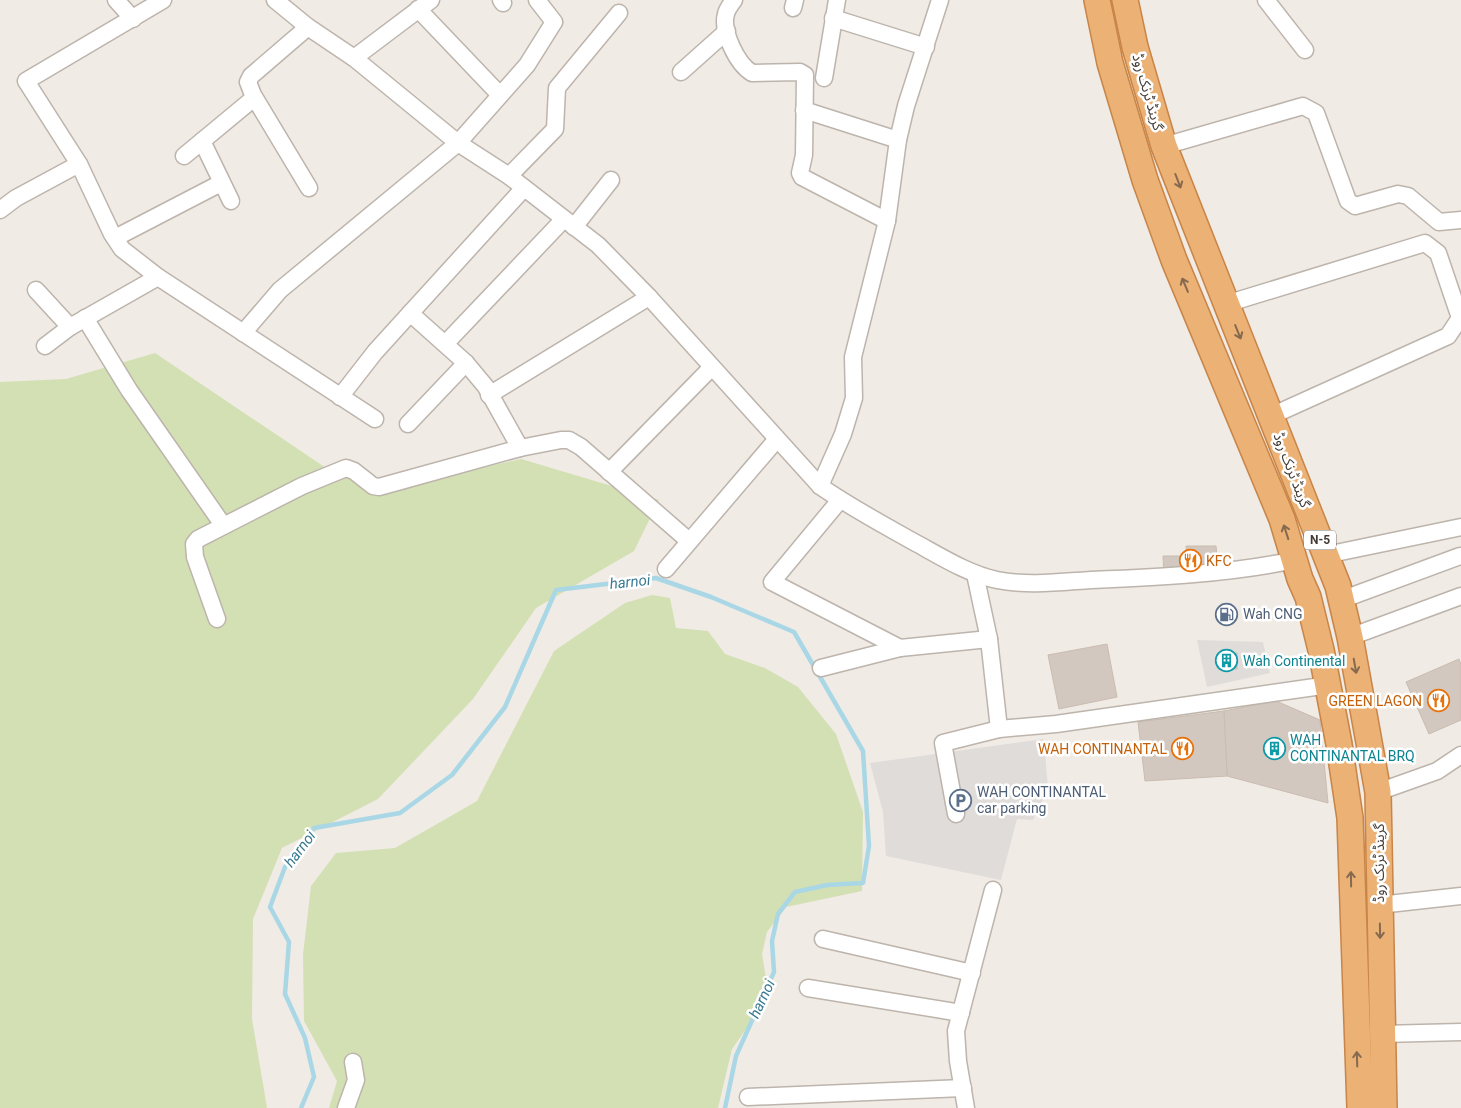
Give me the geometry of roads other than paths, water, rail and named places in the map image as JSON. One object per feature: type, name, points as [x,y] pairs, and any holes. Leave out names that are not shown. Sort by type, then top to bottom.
[{"type":"highway","name":"گرینڈ ٹرنک روڈ","points":[[1097,0],[1110,64],[1146,180],[1174,260],[1282,519],[1308,597],[1329,685],[1350,818],[1360,1108]]},
{"type":"highway","name":"گرینڈ ٹرنک روڈ","points":[[1125,0],[1135,47],[1164,146],[1326,555],[1339,593],[1350,636],[1378,792],[1384,1108]]},
{"type":"highway","points":[[1308,597],[1339,593]]},
{"type":"street","points":[[116,0],[133,19]]},
{"type":"street","points":[[163,0],[26,81],[79,164],[115,238],[126,252],[158,277],[375,419]]},
{"type":"street","points":[[276,0],[308,27],[354,58],[458,143],[509,176],[598,245],[650,296],[820,486],[840,500],[975,574],[997,580],[1027,583],[1173,577],[1295,560]]},
{"type":"street","points":[[243,333],[280,290],[458,143],[526,65],[554,22],[537,0]]},
{"type":"street","points":[[734,0],[725,15],[728,39],[736,58],[752,73],[800,72],[805,75],[804,155],[800,173],[802,177],[886,221]]},
{"type":"street","points":[[824,78],[837,0]]},
{"type":"street","points":[[820,486],[843,434],[854,398],[853,357],[886,221],[898,140],[906,106],[940,0]]},
{"type":"street","points":[[1266,0],[1305,50]]},
{"type":"street","points":[[354,58],[425,5],[500,95]]},
{"type":"street","points":[[509,176],[555,129],[557,88],[620,13]]},
{"type":"street","points":[[833,18],[926,47]]},
{"type":"street","points":[[308,27],[251,76],[248,82],[254,98],[309,188]]},
{"type":"street","points":[[681,72],[727,31]]},
{"type":"street","points":[[184,156],[254,98]]},
{"type":"street","points":[[1164,146],[1303,106],[1316,113],[1348,201],[1355,206],[1398,194],[1408,196],[1439,222],[1461,220]]},
{"type":"street","points":[[804,110],[898,140]]},
{"type":"street","points":[[202,141],[231,201]]},
{"type":"street","points":[[0,210],[16,198],[79,164]]},
{"type":"street","points":[[446,343],[611,180]]},
{"type":"street","points":[[115,238],[221,183]]},
{"type":"street","points":[[340,397],[410,313],[524,188]]},
{"type":"street","points":[[1226,304],[1425,243],[1438,253],[1460,318],[1448,336],[1271,416]]},
{"type":"street","points":[[45,346],[70,327],[158,277]]},
{"type":"street","points":[[36,290],[70,327]]},
{"type":"street","points":[[489,395],[650,296]]},
{"type":"street","points":[[410,313],[446,343],[466,363],[489,395],[520,448]]},
{"type":"street","points":[[85,318],[129,390],[223,526]]},
{"type":"street","points":[[408,424],[466,363]]},
{"type":"street","points":[[609,472],[712,367]]},
{"type":"street","points":[[666,569],[777,439]]},
{"type":"street","points":[[217,619],[195,557],[194,544],[198,539],[302,486],[346,468],[354,471],[373,486],[379,487],[426,476],[520,448],[569,440],[689,541]]},
{"type":"street","points":[[840,500],[772,582],[900,648]]},
{"type":"street","points":[[1326,555],[1461,527]]},
{"type":"street","points":[[1339,593],[1460,556]]},
{"type":"street","points":[[975,574],[989,639],[999,729]]},
{"type":"street","points":[[1350,636],[1461,596]]},
{"type":"street","points":[[821,668],[900,648],[989,639]]},
{"type":"street","points":[[956,814],[943,743],[999,729],[1056,724],[1329,685]]},
{"type":"street","points":[[1378,792],[1437,771],[1461,755]]},
{"type":"street","points":[[966,1108],[956,1031],[993,890]]},
{"type":"street","points":[[1379,905],[1461,896]]},
{"type":"street","points":[[824,939],[972,973]]},
{"type":"street","points":[[808,988],[961,1014]]},
{"type":"street","points":[[1382,1034],[1461,1032]]},
{"type":"street","points":[[346,1108],[356,1080],[353,1062]]},
{"type":"street","points":[[748,1098],[963,1088]]},
{"type":"waterway","name":"harnoi","points":[[301,1108],[314,1077],[305,1038],[285,994],[289,942],[270,907],[285,867],[314,828],[400,813],[452,775],[505,707],[556,590],[656,578],[711,597],[794,632],[863,751],[869,846],[863,883],[827,885],[795,892],[778,914],[772,941],[774,972],[736,1056],[725,1108]]},
{"type":"place","name":"KFC","points":[[1190,561]]},
{"type":"place","name":"Wah CNG","points":[[1227,614]]},
{"type":"place","name":"Wah Continental","points":[[1227,661]]},
{"type":"place","name":"GREEN LAGON","points":[[1438,701]]},
{"type":"place","name":"WAH CONTINANTAL BRQ","points":[[1274,748]]},
{"type":"place","name":"WAH CONTINANTAL","points":[[1183,749]]},
{"type":"place","name":"WAH CONTINANTAL car parking","points":[[961,800]]}]
